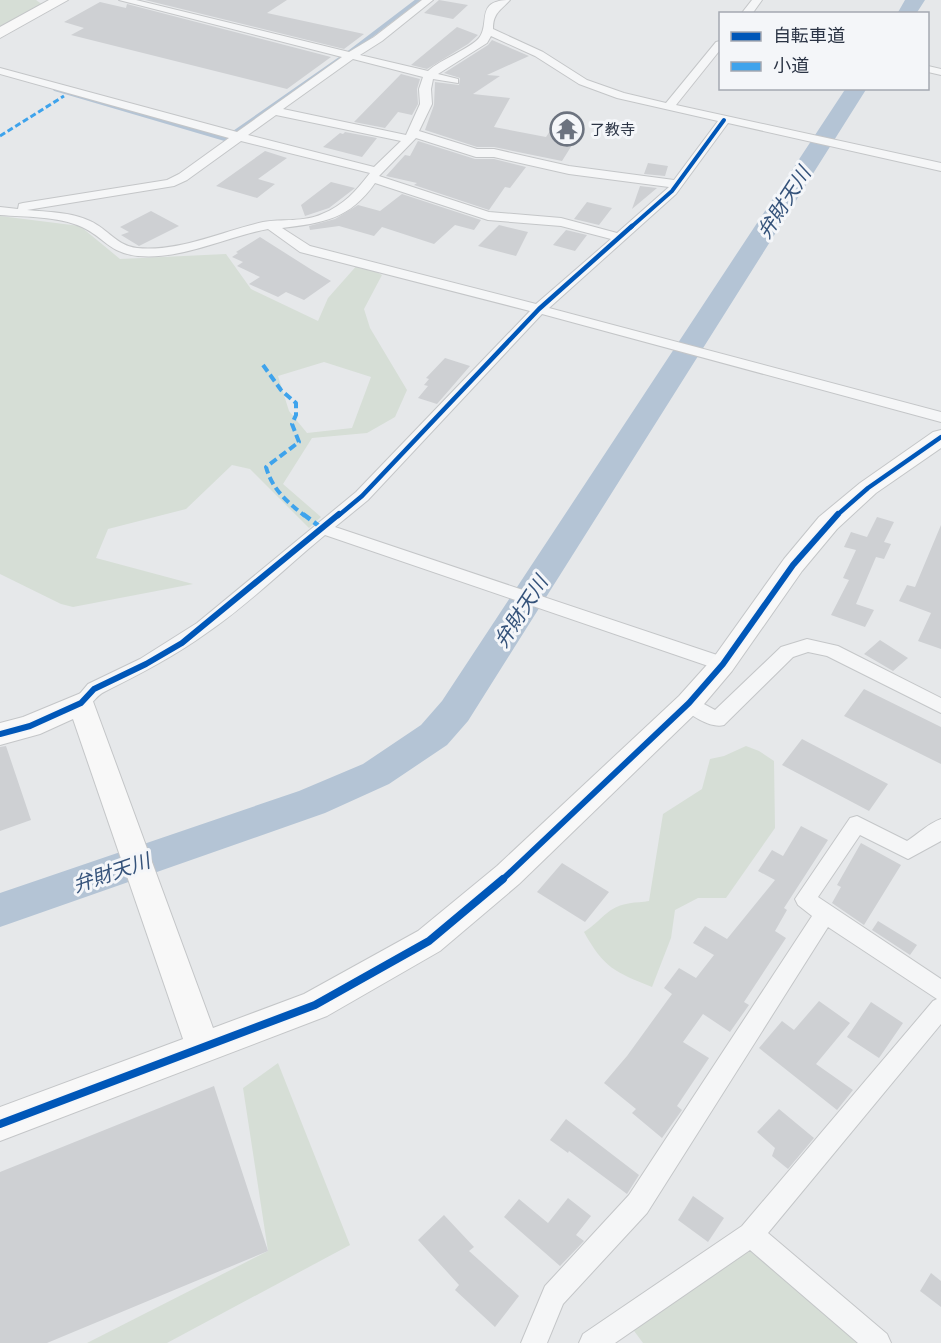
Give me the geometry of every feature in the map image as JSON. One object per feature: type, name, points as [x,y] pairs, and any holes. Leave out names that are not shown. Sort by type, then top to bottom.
[{"type":"street","points":[[0,33],[60,0]]},
{"type":"street","points":[[124,0],[453,81]]},
{"type":"street","points":[[0,211],[170,183],[183,177],[378,39],[428,0]]},
{"type":"street","points":[[0,211],[66,218],[87,224],[119,248],[136,252],[159,252],[184,248],[270,225],[323,219],[349,205],[362,193],[374,174],[412,136],[426,104],[425,89],[429,76],[483,41],[493,9],[505,0]]},
{"type":"street","points":[[748,12],[757,0]]},
{"type":"street","points":[[488,31],[539,54],[583,82],[621,96],[941,167]]},
{"type":"street","points":[[668,108],[719,45]]},
{"type":"street","points":[[0,71],[374,174],[488,216],[561,222],[619,237]]},
{"type":"street","points":[[274,111],[412,136],[476,153],[494,153],[569,170],[676,184]]},
{"type":"street","points":[[0,734],[30,726],[81,703],[94,689],[146,664],[182,643],[362,496],[538,309],[676,184],[724,120]]},
{"type":"street","points":[[270,225],[305,249],[941,417]]},
{"type":"street","points":[[0,1124],[315,1005],[429,941],[508,875],[689,703],[723,664],[793,565],[828,523],[868,488],[941,437]]},
{"type":"street","points":[[323,529],[723,664]]},
{"type":"street","points":[[689,703],[717,720],[787,652],[807,645],[832,651],[940,703]]},
{"type":"street","points":[[81,703],[203,1047]]},
{"type":"street","points":[[941,827],[934,835],[908,851],[857,824],[805,899],[941,991]]},
{"type":"street","points":[[534,1343],[554,1295],[638,1204],[825,914]]},
{"type":"street","points":[[592,1343],[751,1234],[937,1018]]},
{"type":"street","points":[[751,1234],[878,1343]]},
{"type":"shaded area","points":[[0,0],[36,0],[43,5],[0,28]]},
{"type":"shaded area","points":[[0,216],[80,226],[120,259],[226,254],[251,289],[318,321],[328,298],[359,263],[382,275],[364,309],[370,328],[407,390],[395,417],[367,433],[312,438],[283,484],[321,517],[309,528],[250,469],[232,465],[186,509],[108,529],[96,558],[193,584],[73,607],[61,604],[0,574]],"holes":[[[324,362],[371,377],[352,428],[307,433],[289,411],[278,376]]]},
{"type":"shaded area","points":[[746,746],[774,761],[775,828],[726,898],[698,898],[675,910],[671,938],[652,987],[619,972],[598,954],[584,932],[616,907],[649,901],[663,814],[702,789],[710,759],[724,756]]},
{"type":"shaded area","points":[[278,1063],[350,1245],[167,1343],[87,1343],[268,1251],[243,1088]]},
{"type":"shaded area","points":[[751,1235],[878,1343],[643,1343],[626,1320]]},
{"type":"building","points":[[145,0],[287,0],[267,13],[364,34],[344,49]]},
{"type":"building","points":[[439,0],[468,5],[453,19],[424,13]]},
{"type":"building","points":[[100,2],[126,8],[127,4],[331,57],[287,89],[71,35],[84,28],[64,22]]},
{"type":"building","points":[[457,27],[478,35],[468,44],[427,69],[411,65]]},
{"type":"building","points":[[492,40],[529,56],[487,75],[500,76],[473,94],[510,98],[494,127],[546,137],[556,122],[584,126],[562,161],[494,147],[477,147],[425,130],[434,105],[435,82],[459,85],[460,78],[444,73],[488,45]]},
{"type":"building","points":[[401,74],[420,79],[417,89],[418,104],[412,115],[398,112],[385,128],[354,122]]},
{"type":"building","points":[[340,133],[377,138],[362,157],[323,147]]},
{"type":"building","points":[[418,141],[475,159],[494,159],[526,167],[510,188],[505,187],[489,210],[414,185],[417,183],[386,176],[405,155],[410,156]]},
{"type":"building","points":[[265,151],[287,158],[258,179],[275,184],[257,198],[216,186]]},
{"type":"building","points":[[648,163],[668,166],[665,176],[644,174]]},
{"type":"building","points":[[331,182],[355,188],[329,208],[305,216],[301,205]]},
{"type":"building","points":[[640,186],[657,188],[632,209]]},
{"type":"building","points":[[402,194],[481,220],[474,230],[455,225],[434,244],[382,227],[374,236],[339,226],[310,230],[309,226],[335,219],[358,205],[380,211]]},
{"type":"building","points":[[587,202],[612,208],[599,225],[574,219]]},
{"type":"building","points":[[151,211],[179,226],[139,246],[121,235],[129,232],[120,227]]},
{"type":"building","points":[[499,225],[528,232],[516,256],[478,246]]},
{"type":"building","points":[[566,230],[587,235],[575,251],[553,245]]},
{"type":"building","points":[[260,237],[331,281],[304,300],[286,292],[278,297],[249,284],[260,277],[237,266],[243,262],[232,257]]},
{"type":"building","points":[[445,358],[470,366],[437,404],[418,398],[428,386],[424,385],[429,379],[426,378]]},
{"type":"building","points":[[877,517],[894,522],[884,542],[891,544],[884,559],[876,557],[856,604],[874,610],[865,627],[831,615],[849,580],[843,578],[856,550],[844,547],[851,532],[867,537]]},
{"type":"building","points":[[941,525],[941,649],[918,641],[931,613],[899,601],[907,585],[915,587]]},
{"type":"building","points":[[880,640],[908,658],[893,671],[864,654]]},
{"type":"building","points":[[864,689],[941,727],[941,764],[844,716]]},
{"type":"building","points":[[802,739],[888,784],[869,811],[782,765]]},
{"type":"building","points":[[6,746],[31,820],[0,831],[0,747]]},
{"type":"building","points":[[801,826],[828,840],[784,908],[787,910],[775,931],[786,938],[744,1002],[749,1005],[730,1032],[703,1014],[683,1042],[709,1058],[677,1106],[682,1110],[662,1138],[632,1113],[636,1109],[604,1083],[627,1056],[672,994],[664,988],[679,968],[696,978],[714,955],[693,943],[705,926],[727,939],[775,880],[758,871],[772,850],[783,856]]},
{"type":"building","points":[[861,843],[901,865],[864,925],[832,903],[841,887],[837,885]]},
{"type":"building","points":[[562,863],[609,892],[585,922],[537,892]]},
{"type":"building","points":[[878,921],[917,945],[910,955],[872,930]]},
{"type":"building","points":[[819,1001],[850,1023],[816,1064],[853,1090],[837,1110],[759,1048],[782,1021],[794,1030]]},
{"type":"building","points":[[871,1002],[903,1023],[879,1058],[847,1037]]},
{"type":"building","points":[[214,1086],[268,1251],[47,1343],[0,1343],[0,1172]]},
{"type":"building","points":[[779,1109],[814,1138],[788,1169],[772,1156],[775,1148],[757,1132]]},
{"type":"building","points":[[566,1119],[639,1175],[627,1194],[569,1151],[568,1153],[550,1140]]},
{"type":"building","points":[[693,1196],[724,1218],[708,1242],[678,1220]]},
{"type":"building","points":[[568,1198],[591,1216],[576,1235],[584,1241],[560,1266],[504,1217],[519,1199],[548,1223]]},
{"type":"building","points":[[444,1215],[474,1247],[469,1251],[519,1296],[495,1327],[455,1290],[459,1285],[418,1240]]},
{"type":"building","points":[[931,1273],[941,1281],[941,1307],[920,1291]]},
{"type":"waterway","points":[[55,89],[225,139],[347,54],[418,0]]},
{"type":"waterway","name":"弁財天川","points":[[907,12],[915,0]]},
{"type":"waterway","name":"弁財天川","points":[[0,910],[312,802],[376,774],[434,735],[455,711],[856,90]]},
{"type":"marked path","points":[[0,136],[64,96]]},
{"type":"marked path","points":[[263,365],[281,390],[296,403],[296,415],[292,424],[299,442],[266,467],[269,477],[280,495],[296,510],[323,529]]},
{"type":"cycle path","points":[[0,734],[30,726],[81,703],[94,689],[146,664],[182,643],[362,496],[539,309],[672,191],[724,120]]},
{"type":"cycle path","points":[[0,1124],[315,1005],[429,941],[508,875],[689,703],[723,664],[793,565],[828,523],[868,488],[941,437]]},
{"type":"place","name":"了教寺","points":[[567,129]]}]
